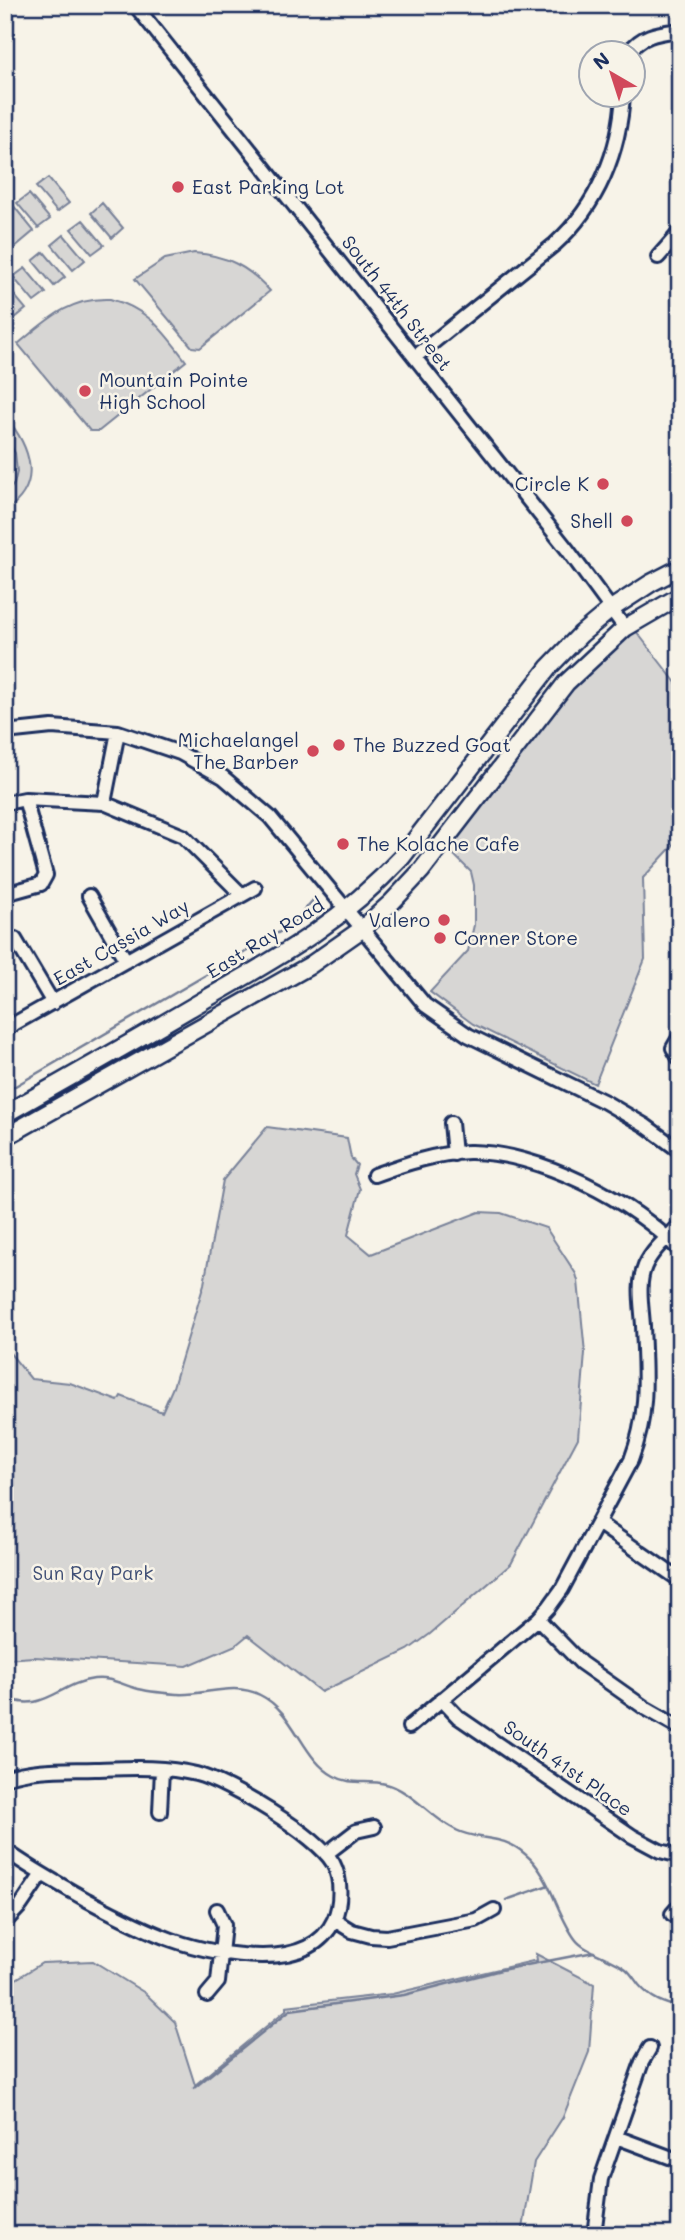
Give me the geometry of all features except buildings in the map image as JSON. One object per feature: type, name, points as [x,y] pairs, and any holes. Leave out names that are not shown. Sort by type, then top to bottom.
[{"type":"main road","name":"East Ray Road","points":[[5,1137],[309,966],[354,920],[376,886],[402,857],[548,667],[611,609],[680,568]]},
{"type":"main road","name":"East Ray Road","points":[[5,1114],[294,949],[392,902],[421,871],[566,683],[625,628],[680,596]]},
{"type":"main road","points":[[148,1033],[158,1050]]},
{"type":"street","name":"South 44th Street","points":[[135,5],[567,549],[625,628]]},
{"type":"street","points":[[644,38],[680,30]]},
{"type":"street","points":[[415,357],[555,244],[576,222],[597,190],[614,152],[621,108]]},
{"type":"street","points":[[658,257],[680,232]]},
{"type":"street","points":[[5,732],[52,727],[118,732],[180,753],[232,784],[270,817],[405,983],[443,1019],[468,1035],[605,1102],[646,1126],[680,1151]]},
{"type":"street","points":[[104,803],[118,732]]},
{"type":"street","points":[[5,894],[41,884],[46,875],[25,799]]},
{"type":"street","points":[[5,803],[25,799],[104,803],[183,836],[242,895]]},
{"type":"street","name":"East Cassia Way","points":[[5,1029],[255,888]]},
{"type":"street","points":[[89,896],[126,961]]},
{"type":"street","points":[[15,939],[53,1003]]},
{"type":"street","points":[[676,1042],[680,1060]]},
{"type":"street","points":[[451,1123],[454,1153]]},
{"type":"street","points":[[374,1175],[414,1161],[454,1153],[504,1155],[557,1173],[622,1203],[680,1251]]},
{"type":"street","points":[[409,1727],[538,1619],[562,1589],[598,1523],[631,1460],[641,1433],[646,1388],[641,1284],[646,1264],[680,1225]]},
{"type":"street","points":[[598,1523],[680,1580]]},
{"type":"street","points":[[538,1619],[581,1663],[645,1708],[680,1728]]},
{"type":"street","name":"South 41st Place","points":[[442,1699],[458,1717],[632,1836],[660,1851],[680,1856]]},
{"type":"street","points":[[5,1778],[40,1770],[162,1769],[197,1774],[237,1790],[313,1841],[334,1866],[339,1900],[330,1930],[298,1953],[276,1956],[221,1954],[175,1943],[143,1930],[42,1874],[5,1850]]},
{"type":"street","points":[[160,1812],[162,1769]]},
{"type":"street","points":[[326,1854],[356,1830],[374,1827]]},
{"type":"street","points":[[5,1922],[22,1905],[42,1874]]},
{"type":"street","points":[[207,1995],[218,1982],[224,1925],[217,1910]]},
{"type":"street","points":[[334,1920],[352,1931],[387,1937],[476,1920],[494,1910]]},
{"type":"street","points":[[594,2235],[601,2179],[649,2048]]},
{"type":"street","points":[[616,2137],[680,2161]]},
{"type":"green space","points":[[48,178],[69,203],[57,212],[36,187]]},
{"type":"green space","points":[[29,194],[50,219],[38,228],[17,203]]},
{"type":"green space","points":[[8,199],[34,231],[15,247],[5,236],[5,201]]},
{"type":"green space","points":[[102,203],[123,228],[112,238],[91,213]]},
{"type":"green space","points":[[83,220],[104,245],[92,254],[71,229]]},
{"type":"green space","points":[[64,235],[85,260],[73,270],[52,245]]},
{"type":"green space","points":[[44,252],[65,277],[54,286],[33,261]]},
{"type":"green space","points":[[194,253],[216,256],[236,264],[254,275],[270,291],[200,348],[192,347],[135,279],[165,259]]},
{"type":"green space","points":[[25,268],[46,293],[34,302],[13,277]]},
{"type":"green space","points":[[5,284],[26,309],[15,318],[5,307]]},
{"type":"green space","points":[[96,299],[124,303],[154,322],[186,361],[99,431],[90,431],[18,344],[49,319],[71,306]]},
{"type":"green space","points":[[5,416],[27,452],[29,477],[18,501],[5,511],[5,495],[14,484],[17,472],[15,453],[5,436]]},
{"type":"green space","points":[[636,631],[680,688],[680,838],[643,878],[645,959],[595,1084],[473,1024],[430,992],[468,951],[474,925],[474,885],[471,872],[449,850],[558,704],[605,656]]},
{"type":"green space","name":"Sun Ray Park","points":[[267,1127],[347,1138],[351,1158],[357,1165],[354,1174],[360,1189],[348,1235],[371,1254],[479,1212],[501,1213],[546,1228],[578,1281],[585,1353],[578,1438],[511,1564],[408,1650],[321,1692],[248,1635],[236,1645],[187,1666],[34,1657],[5,1659],[5,1347],[31,1379],[70,1383],[118,1401],[121,1396],[162,1412],[173,1387],[204,1284],[223,1180]]},
{"type":"green space","points":[[536,1954],[594,1984],[589,2052],[563,2117],[534,2162],[522,2235],[5,2235],[5,1986],[42,1963],[93,1961],[145,1993],[175,2022],[195,2085],[286,2010],[286,2006],[392,1994],[537,1960]]},
{"type":"waterway","points":[[5,1092],[290,926],[314,899]]},
{"type":"waterway","points":[[5,1697],[18,1702],[41,1700],[94,1679],[110,1680],[161,1693],[187,1694],[240,1689],[260,1695],[282,1712],[314,1759],[334,1776],[347,1781],[380,1783],[395,1787],[456,1830],[499,1840],[516,1847],[541,1873],[569,1930],[580,1944],[626,1969],[653,1997],[680,2008]]},
{"type":"waterway","points":[[506,1900],[546,1886]]},
{"type":"waterway","points":[[194,2088],[290,2010],[404,1995],[501,1970],[594,1952]]},
{"type":"place","name":"East Parking Lot","points":[[178,187]]},
{"type":"place","name":"Mountain Pointe High School","points":[[85,391]]},
{"type":"place","name":"Circle K","points":[[603,484]]},
{"type":"place","name":"Shell","points":[[627,521]]},
{"type":"place","name":"The Buzzed Goat","points":[[339,745]]},
{"type":"place","name":"Michaelangel The Barber","points":[[313,751]]},
{"type":"place","name":"The Kolache Cafe","points":[[343,844]]},
{"type":"place","name":"Valero","points":[[444,920]]},
{"type":"place","name":"Corner Store","points":[[440,938]]}]
